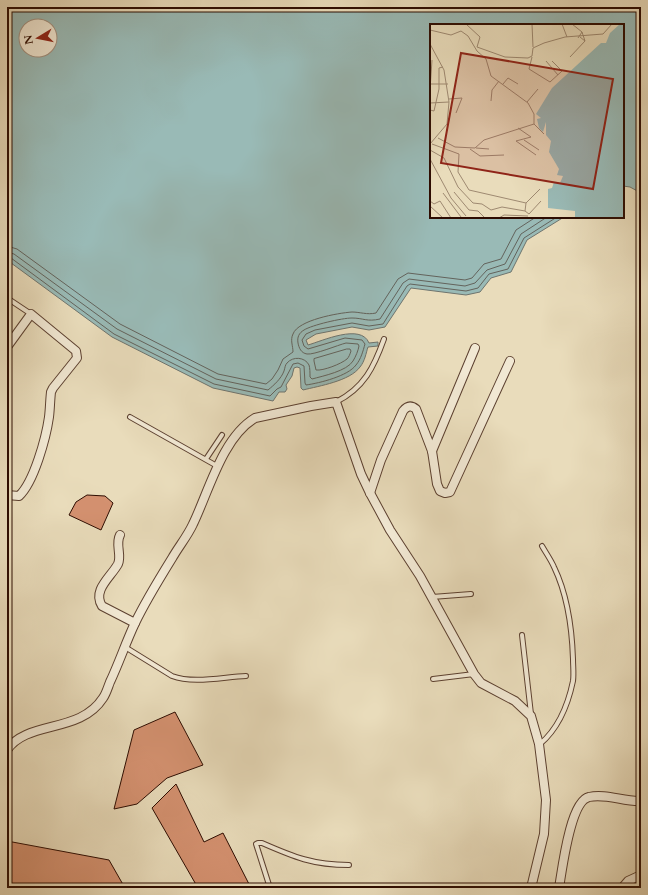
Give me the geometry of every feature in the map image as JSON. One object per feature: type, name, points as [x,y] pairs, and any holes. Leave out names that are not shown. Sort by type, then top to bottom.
[{"type":"street","points":[[7,346],[31,314],[76,351],[77,354],[77,358],[53,388],[46,433],[35,467],[25,490],[19,496],[7,495]]},
{"type":"street","points":[[432,451],[475,348]]},
{"type":"street","points":[[370,493],[381,460],[403,411],[407,407],[412,406],[416,409],[432,451],[437,484],[440,490],[445,493],[450,492],[510,361]]},
{"type":"street","points":[[7,750],[10,745],[28,734],[76,720],[90,713],[103,699],[135,623],[192,525],[218,466],[240,431],[248,422],[255,418],[336,402],[361,474],[370,493],[390,530],[420,576],[474,674],[481,683],[515,701],[531,716],[539,744],[546,800],[544,834],[531,888]]},
{"type":"street","points":[[120,535],[118,539],[118,564],[105,581],[99,596],[99,601],[102,606],[135,623]]},
{"type":"street","points":[[559,888],[564,852],[576,811],[580,803],[588,797],[604,796],[641,801]]},
{"type":"street","points":[[622,888],[628,881],[641,875]]},
{"type":"lane","points":[[7,298],[31,314]]},
{"type":"lane","points":[[336,402],[348,396],[360,386],[370,372],[384,339]]},
{"type":"lane","points":[[130,417],[218,466]]},
{"type":"lane","points":[[206,459],[222,435]]},
{"type":"lane","points":[[539,744],[558,724],[568,699],[573,679],[572,637],[565,595],[554,567],[542,546]]},
{"type":"lane","points":[[431,597],[471,594]]},
{"type":"lane","points":[[522,635],[531,716]]},
{"type":"lane","points":[[125,647],[172,676],[180,679],[192,680],[246,676]]},
{"type":"lane","points":[[433,679],[474,674]]},
{"type":"lane","points":[[270,888],[256,844],[258,843],[262,843],[293,857],[318,864],[349,865]]},
{"type":"water","points":[[7,7],[641,7],[641,193],[630,187],[624,186],[624,24],[430,24],[430,218],[562,218],[527,240],[511,272],[491,278],[480,292],[466,295],[411,288],[385,327],[369,330],[352,327],[316,334],[306,340],[308,345],[331,337],[358,334],[365,337],[369,343],[378,342],[378,346],[368,347],[360,367],[349,376],[325,385],[303,390],[301,388],[300,368],[297,367],[294,368],[292,376],[286,385],[287,389],[285,392],[279,392],[273,401],[213,388],[112,337],[7,260]]},
{"type":"building","points":[[87,495],[105,496],[113,503],[101,530],[69,515],[76,502]]},
{"type":"building","points":[[175,712],[203,765],[167,778],[137,804],[114,809],[134,730]]},
{"type":"building","points":[[176,784],[204,842],[223,833],[251,888],[198,888],[152,808]]},
{"type":"building","points":[[7,841],[109,860],[125,888],[7,888]]}]
